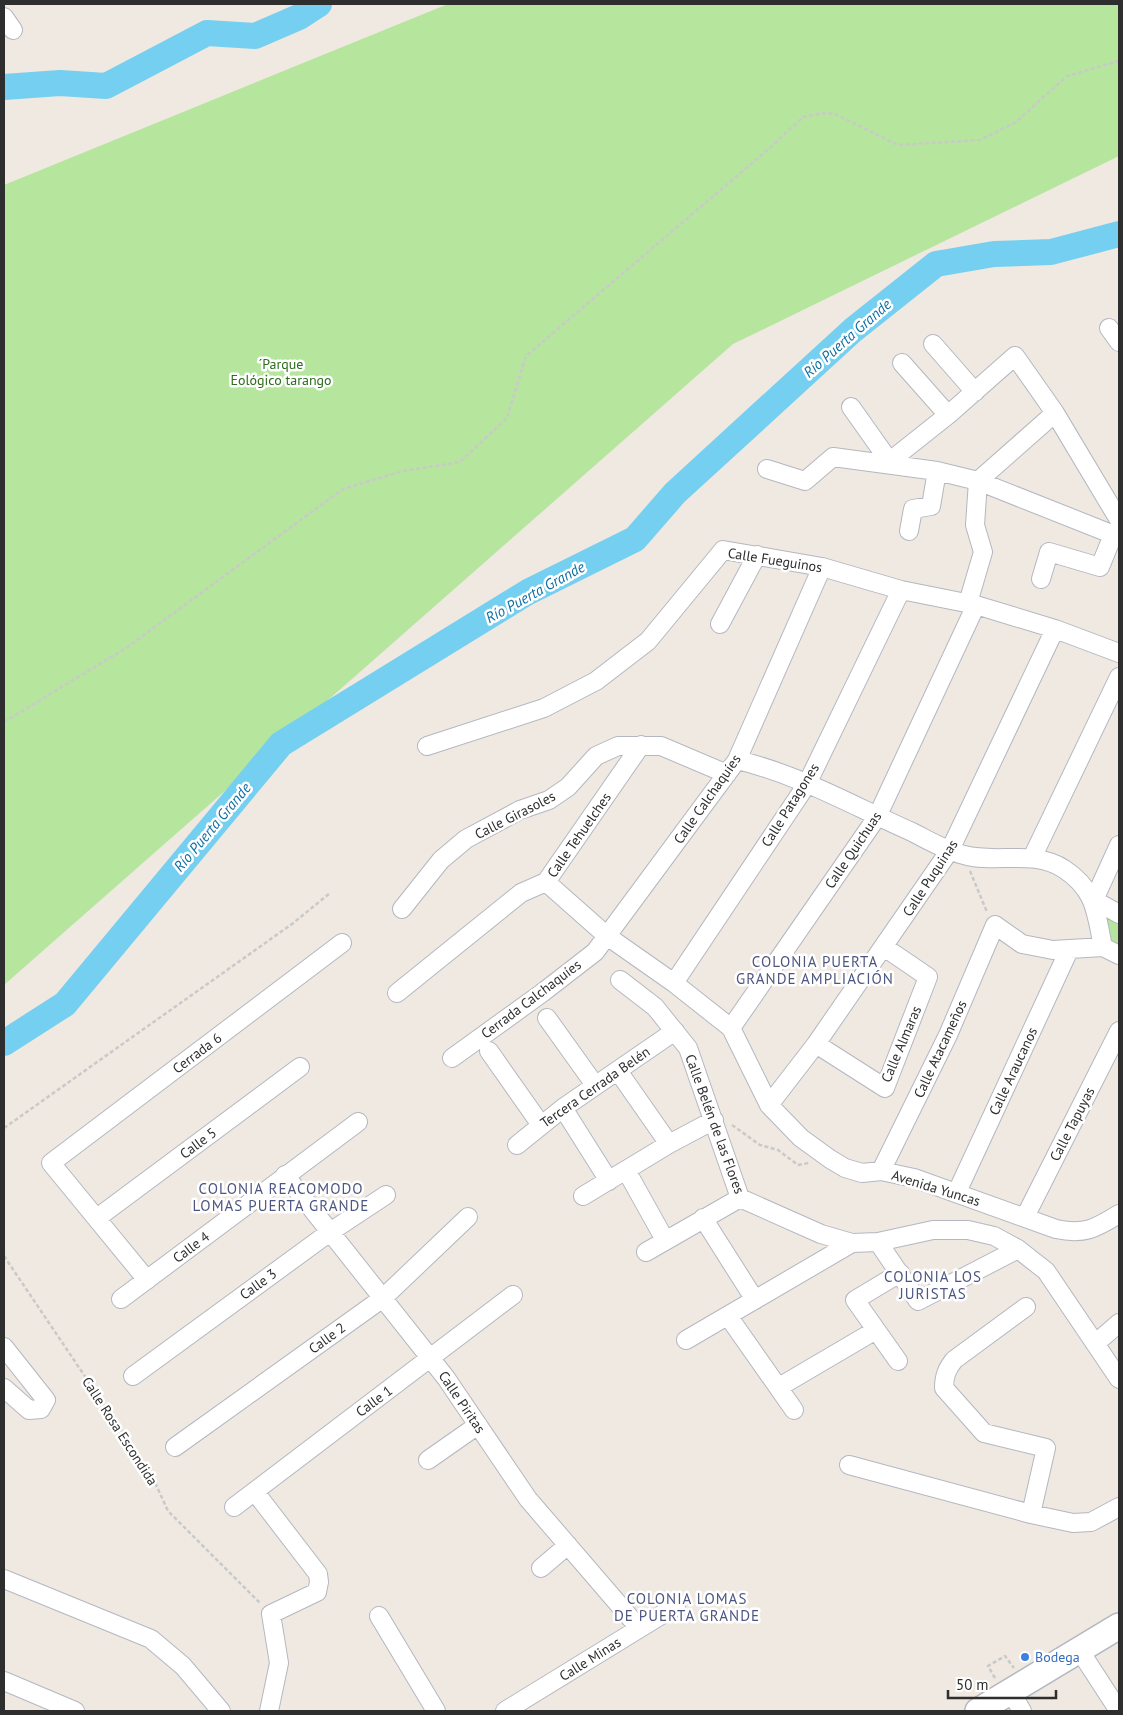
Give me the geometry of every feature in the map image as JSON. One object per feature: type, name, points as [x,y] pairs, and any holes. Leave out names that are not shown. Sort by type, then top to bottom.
[{"type":"main road","points":[[978,1711],[1017,1701],[1080,1651],[1119,1626]]},
{"type":"street","points":[[933,344],[975,392]]},
{"type":"street","points":[[891,463],[1015,356],[1055,413],[1117,531]]},
{"type":"street","points":[[902,364],[948,415]]},
{"type":"street","points":[[851,407],[891,463]]},
{"type":"street","points":[[978,481],[1055,413]]},
{"type":"street","points":[[767,469],[805,481],[833,457],[891,463],[938,471],[978,481],[1117,531]]},
{"type":"street","points":[[909,531],[913,509],[931,506],[938,471]]},
{"type":"street","name":"Calle Quichuas","points":[[731,1028],[877,817],[972,604],[982,552],[974,515],[978,481]]},
{"type":"street","points":[[1041,579],[1049,552],[1100,567],[1117,531]]},
{"type":"street","name":"Calle Fueguinos","points":[[427,746],[544,708],[596,681],[648,641],[723,550],[822,567],[901,590],[972,604],[1055,629],[1119,653]]},
{"type":"street","points":[[720,624],[757,555]]},
{"type":"street","name":"Calle Calchaquíes","points":[[607,936],[732,767],[822,567]]},
{"type":"street","name":"Calle Patagones","points":[[674,983],[807,784],[901,590]]},
{"type":"street","name":"Calle Puquinas","points":[[769,1105],[816,1044],[884,947],[957,853],[1055,629]]},
{"type":"street","points":[[1032,858],[1119,677]]},
{"type":"street","name":"Calle Tehuelches","points":[[607,936],[546,882],[641,745]]},
{"type":"street","name":"Calle Girasoles","points":[[402,909],[440,860],[466,840],[520,810],[549,800],[568,787],[596,756],[618,746],[661,746],[732,767],[762,766],[807,784],[957,853]]},
{"type":"street","points":[[1103,947],[1094,900],[1119,845]]},
{"type":"street","points":[[957,853],[1032,858],[1063,868],[1077,879],[1094,900],[1119,914]]},
{"type":"street","points":[[397,993],[521,893],[546,882]]},
{"type":"street","points":[[995,925],[1022,944],[1052,950],[1103,947],[1119,955]]},
{"type":"street","name":"Calle Atacameños","points":[[881,1172],[948,1035],[995,925]]},
{"type":"street","name":"Avenida Yuncas","points":[[607,936],[674,983],[731,1028],[769,1105],[801,1138],[844,1168],[914,1178],[1025,1216],[1056,1229],[1075,1233],[1090,1230],[1119,1214]]},
{"type":"street","name":"Cerrada Calchaquíes","points":[[452,1058],[595,952],[607,936]]},
{"type":"street","name":"Cerrada 6","points":[[97,1218],[51,1163],[342,943]]},
{"type":"street","name":"Calle Almaras","points":[[816,1044],[885,1088],[928,977],[884,947]]},
{"type":"street","name":"Calle Araucanos","points":[[957,1192],[1069,950]]},
{"type":"street","name":"Calle Belén de las Flores","points":[[620,980],[655,1007],[688,1048],[740,1198],[821,1234],[852,1244],[878,1242],[933,1230],[968,1230],[994,1236],[1018,1248],[1046,1271],[1119,1379]]},
{"type":"street","points":[[547,1018],[596,1085]]},
{"type":"street","name":"Tercera Cerrada Belén","points":[[517,1145],[563,1108],[675,1031]]},
{"type":"street","name":"Calle Tapuyas","points":[[1025,1216],[1119,1031]]},
{"type":"street","points":[[489,1051],[541,1125]]},
{"type":"street","name":"Calle 5","points":[[97,1218],[300,1067]]},
{"type":"street","points":[[618,1071],[669,1144]]},
{"type":"street","points":[[563,1108],[609,1180]]},
{"type":"street","name":"Calle 4","points":[[121,1299],[358,1122]]},
{"type":"street","points":[[583,1196],[669,1144],[715,1123]]},
{"type":"street","points":[[626,1170],[665,1240]]},
{"type":"street","name":"Calle Piritas","points":[[285,1175],[431,1358],[528,1499],[640,1628]]},
{"type":"street","name":"Calle 3","points":[[133,1376],[330,1232],[386,1195]]},
{"type":"street","points":[[646,1252],[740,1198]]},
{"type":"street","name":"Calle 2","points":[[175,1447],[383,1298],[468,1217]]},
{"type":"street","points":[[97,1218],[147,1280]]},
{"type":"street","points":[[703,1218],[755,1300]]},
{"type":"street","points":[[878,1242],[918,1301],[1018,1248]]},
{"type":"street","points":[[686,1340],[852,1244]]},
{"type":"street","points":[[898,1361],[855,1300],[900,1273]]},
{"type":"street","name":"Calle 1","points":[[234,1507],[513,1295]]},
{"type":"street","points":[[1026,1307],[954,1360],[948,1368],[944,1379],[944,1388],[984,1433],[1046,1448],[1031,1514]]},
{"type":"street","points":[[728,1316],[794,1410]]},
{"type":"street","points":[[1096,1343],[1119,1323]]},
{"type":"street","points":[[779,1387],[876,1330]]},
{"type":"street","points":[[4,1347],[46,1400],[41,1409],[29,1410],[4,1388]]},
{"type":"street","points":[[428,1460],[478,1425]]},
{"type":"street","points":[[849,1464],[1031,1514],[1073,1523],[1091,1522],[1119,1507]]},
{"type":"street","points":[[255,1492],[318,1574],[319,1582],[316,1592],[272,1614],[279,1663],[269,1711]]},
{"type":"street","points":[[541,1568],[568,1545]]},
{"type":"street","points":[[4,1579],[151,1640],[183,1666],[221,1711]]},
{"type":"street","name":"Calle Minas","points":[[505,1711],[676,1606]]},
{"type":"street","points":[[379,1616],[436,1711]]},
{"type":"street","points":[[1080,1651],[1119,1711]]},
{"type":"street","points":[[4,1681],[74,1711]]},
{"type":"path","points":[[4,722],[126,648],[344,489],[403,471],[460,462],[507,418],[526,356],[772,146],[803,117],[824,113],[835,114],[898,145],[980,140],[1016,122],[1067,76],[1119,61]]},
{"type":"path","points":[[957,853],[991,922],[995,925]]},
{"type":"path","points":[[4,1128],[284,930],[330,893]]},
{"type":"path","points":[[715,1123],[728,1117],[732,1126],[760,1145],[778,1150],[798,1165],[830,1159]]},
{"type":"path","name":"Calle Rosa Escondida","points":[[4,1256],[152,1476],[168,1511],[272,1614]]},
{"type":"path","points":[[988,1666],[1005,1656]]},
{"type":"green space","name":"´Parque Eológico tarango","points":[[448,4],[1119,4],[1119,156],[733,344],[4,985],[4,185]]},
{"type":"green space","points":[[1099,906],[1119,917],[1119,950],[1114,947]]},
{"type":"waterway","points":[[4,87],[60,83],[106,86],[207,33],[255,36],[299,17],[319,4]]},
{"type":"waterway","name":"Río Puerta Grande","points":[[4,1043],[65,1004],[281,744],[528,592],[635,539],[675,493],[853,330],[936,264],[994,254],[1051,252],[1119,234]]},
{"type":"place","name":"Bodega","points":[[1025,1657]]},
{"type":"district","name":"COLONIA PUERTA GRANDE AMPLIACIÓN","points":[[815,970]]},
{"type":"district","name":"COLONIA REACOMODO LOMAS PUERTA GRANDE","points":[[281,1196]]},
{"type":"district","name":"COLONIA LOS JURISTAS","points":[[933,1284]]},
{"type":"district","name":"COLONIA LOMAS DE PUERTA GRANDE","points":[[687,1606]]}]
